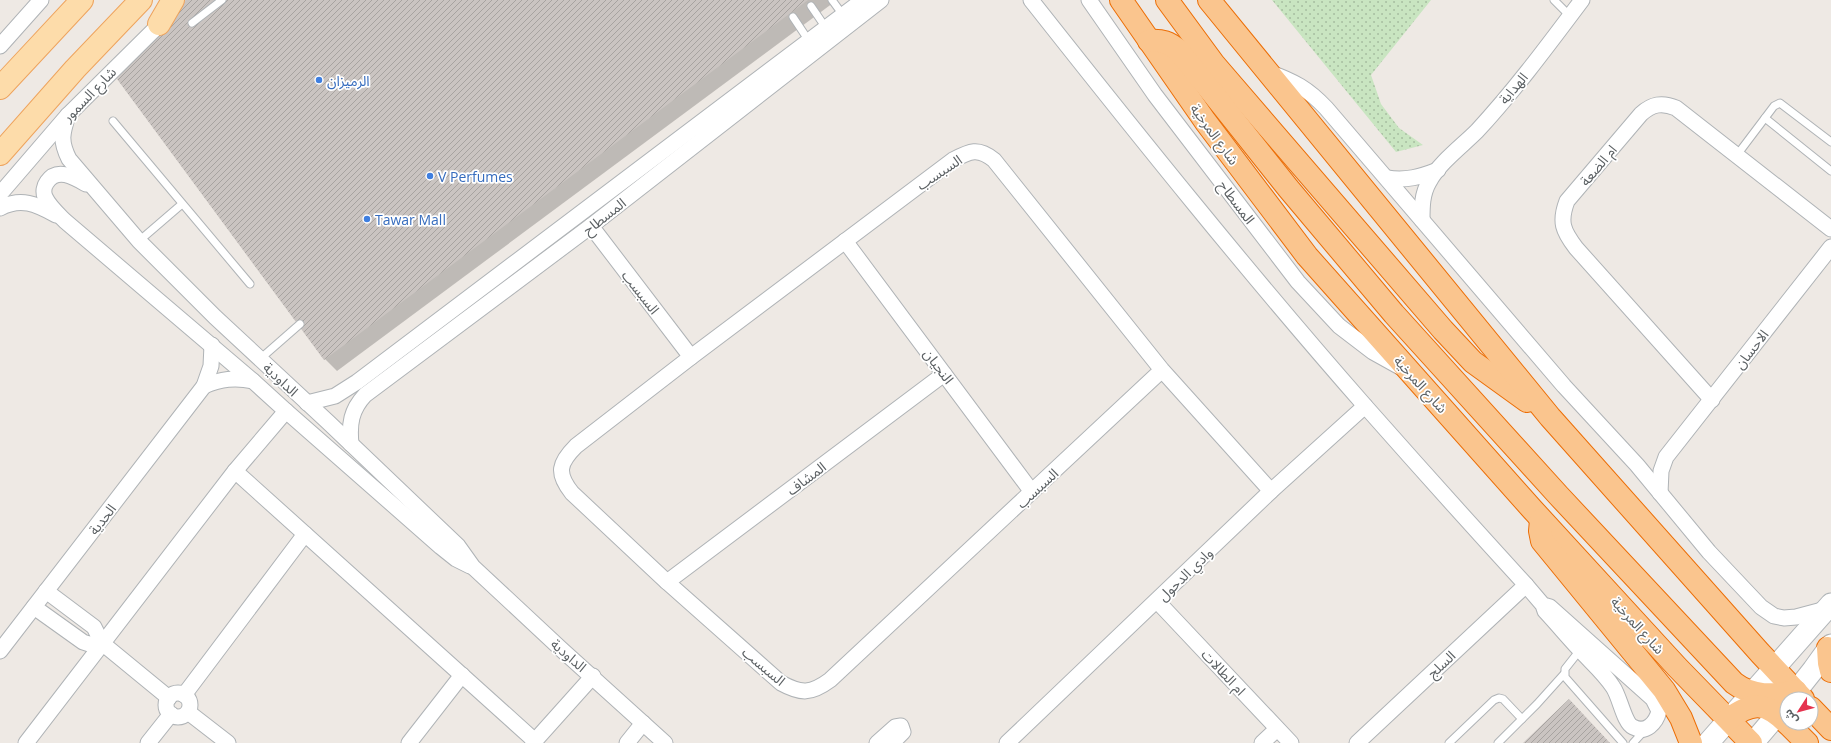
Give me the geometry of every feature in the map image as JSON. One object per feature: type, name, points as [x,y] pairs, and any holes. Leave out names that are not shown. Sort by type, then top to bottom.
[{"type":"highway","name":"شارع المرخية","points":[[1121,0],[1205,121],[1308,256],[1677,668],[1752,743]]},
{"type":"highway","points":[[1167,0],[1214,64],[1443,330],[1473,362],[1550,417]]},
{"type":"highway","points":[[1209,0],[1265,71],[1550,417],[1775,669],[1784,691]]},
{"type":"highway","points":[[1149,41],[1160,40],[1170,44],[1179,51],[1288,188],[1394,314],[1559,496],[1734,683],[1741,689],[1753,693],[1772,695],[1779,700]]},
{"type":"highway","points":[[1542,519],[1540,531],[1542,541],[1664,690],[1682,718],[1691,743]]},
{"type":"highway","points":[[1830,647],[1828,663],[1831,671]]},
{"type":"highway","points":[[1729,719],[1744,708],[1756,706],[1779,708]]},
{"type":"highway","points":[[1819,716],[1831,729]]},
{"type":"highway","points":[[1801,731],[1807,743]]},
{"type":"main road","points":[[0,88],[82,0]]},
{"type":"main road","name":"شارع السمور","points":[[0,154],[75,70],[141,0]]},
{"type":"main road","points":[[159,24],[173,0]]},
{"type":"street","points":[[0,46],[41,0]]},
{"type":"street","name":"شارع السمور","points":[[0,194],[68,114],[183,0]]},
{"type":"street","name":"المسطاح","points":[[307,403],[335,396],[357,382],[863,0]]},
{"type":"street","name":"المسطاح","points":[[352,444],[350,422],[352,414],[359,402],[366,395],[591,226],[880,0]]},
{"type":"street","points":[[1031,0],[1130,126],[1366,406],[1526,585],[1543,605],[1543,608],[1612,685],[1621,702],[1627,722],[1631,727],[1637,729],[1647,728],[1652,725],[1658,716],[1658,706],[1653,699],[1550,607],[1543,605]]},
{"type":"street","name":"المسطاح","points":[[1089,0],[1155,95],[1312,299],[1339,326],[1356,340],[1414,375]]},
{"type":"street","name":"الهداية","points":[[1422,220],[1424,193],[1429,181],[1478,130],[1582,0]]},
{"type":"street","points":[[1265,71],[1292,80],[1314,95],[1387,178],[1564,386],[1636,465],[1710,552],[1761,607],[1774,616],[1784,618],[1796,617],[1829,607]]},
{"type":"street","name":"ام الضعة","points":[[1712,400],[1576,248],[1563,226],[1563,212],[1567,201],[1640,114],[1648,107],[1659,104],[1668,104],[1676,108],[1831,228]]},
{"type":"street","name":"الداودية","points":[[68,114],[62,133],[63,146],[69,159],[139,241],[215,317],[352,444],[462,551],[473,567],[561,649],[593,676],[666,743]]},
{"type":"street","name":"السبسب","points":[[1162,370],[818,689],[805,692],[794,690],[782,683],[668,582],[572,493],[565,484],[561,473],[562,464],[567,455],[576,446],[691,357],[953,160],[974,151],[984,152],[994,160],[1162,370],[1271,491]]},
{"type":"street","name":"الهداية","points":[[1387,178],[1401,180],[1415,179],[1438,170]]},
{"type":"street","name":"الداودية","points":[[92,187],[74,177],[60,174],[50,178],[47,182],[44,190],[44,196],[48,203],[65,221],[212,345],[304,428],[446,551],[456,559],[473,567]]},
{"type":"street","name":"الداودية","points":[[0,208],[14,202],[21,202],[37,206],[65,221]]},
{"type":"street","name":"السبسب","points":[[591,226],[691,357]]},
{"type":"street","name":"النجيان","points":[[845,241],[1032,492]]},
{"type":"street","name":"الاحسان","points":[[1660,493],[1661,471],[1671,451],[1831,247]]},
{"type":"street","name":"الحدية","points":[[0,651],[204,386],[211,366],[212,345]]},
{"type":"street","name":"المشاف","points":[[668,582],[944,374]]},
{"type":"street","points":[[204,386],[215,381],[228,378],[241,378],[253,381]]},
{"type":"street","points":[[304,428],[328,422],[359,402]]},
{"type":"street","name":"وادي الدحول","points":[[1008,743],[1271,491],[1366,406]]},
{"type":"street","points":[[26,743],[235,471],[286,411]]},
{"type":"street","name":"الاحسان","points":[[1636,465],[1651,462],[1671,451]]},
{"type":"street","points":[[235,471],[462,675],[534,742],[593,676]]},
{"type":"street","points":[[46,592],[94,627],[102,643],[177,696],[190,704],[186,715],[178,717],[171,714],[167,706],[177,696],[305,534]]},
{"type":"street","name":"السلج","points":[[1357,743],[1526,585]]},
{"type":"street","name":"ام الطالات","points":[[1157,601],[1290,743]]},
{"type":"street","points":[[34,607],[83,642],[89,644],[102,643]]},
{"type":"street","points":[[1708,743],[1829,607]]},
{"type":"street","points":[[1801,691],[1830,647]]},
{"type":"street","points":[[408,743],[462,675]]},
{"type":"street","points":[[188,712],[228,743]]},
{"type":"street","points":[[148,743],[171,714]]},
{"type":"street","points":[[1752,743],[1779,717]]},
{"type":"street","points":[[628,743],[643,723]]},
{"type":"street","points":[[878,743],[895,726],[901,726],[903,732],[892,743]]},
{"type":"street","points":[[1262,743],[1277,729]]},
{"type":"lane","points":[[192,23],[222,0]]},
{"type":"lane","points":[[832,0],[843,15]]},
{"type":"lane","points":[[1554,0],[1570,16]]},
{"type":"lane","points":[[811,6],[826,28]]},
{"type":"lane","points":[[793,17],[809,41]]},
{"type":"lane","points":[[1737,155],[1774,106],[1780,103],[1831,142]]},
{"type":"lane","points":[[1765,118],[1831,170]]},
{"type":"lane","points":[[113,121],[250,284]]},
{"type":"lane","points":[[139,241],[182,204]]},
{"type":"lane","points":[[260,359],[300,324]]},
{"type":"lane","points":[[1498,743],[1564,674],[1580,650]]},
{"type":"lane","points":[[1564,674],[1569,684],[1623,743]]},
{"type":"lane","points":[[1450,743],[1494,700],[1499,698],[1504,699],[1522,719]]},
{"type":"lane","points":[[1633,743],[1647,728]]},
{"type":"green space","points":[[1272,0],[1431,0],[1371,75],[1381,104],[1399,128],[1423,145],[1396,152]]},
{"type":"building","name":"Tawar Mall","points":[[186,0],[808,0],[324,360],[117,79]]},
{"type":"building","points":[[1569,699],[1610,743],[1523,743]]},
{"type":"place","name":"الرميزان","points":[[319,80]]},
{"type":"place","name":"V Perfumes","points":[[430,176]]},
{"type":"place","name":"Tawar Mall","points":[[367,219]]}]
